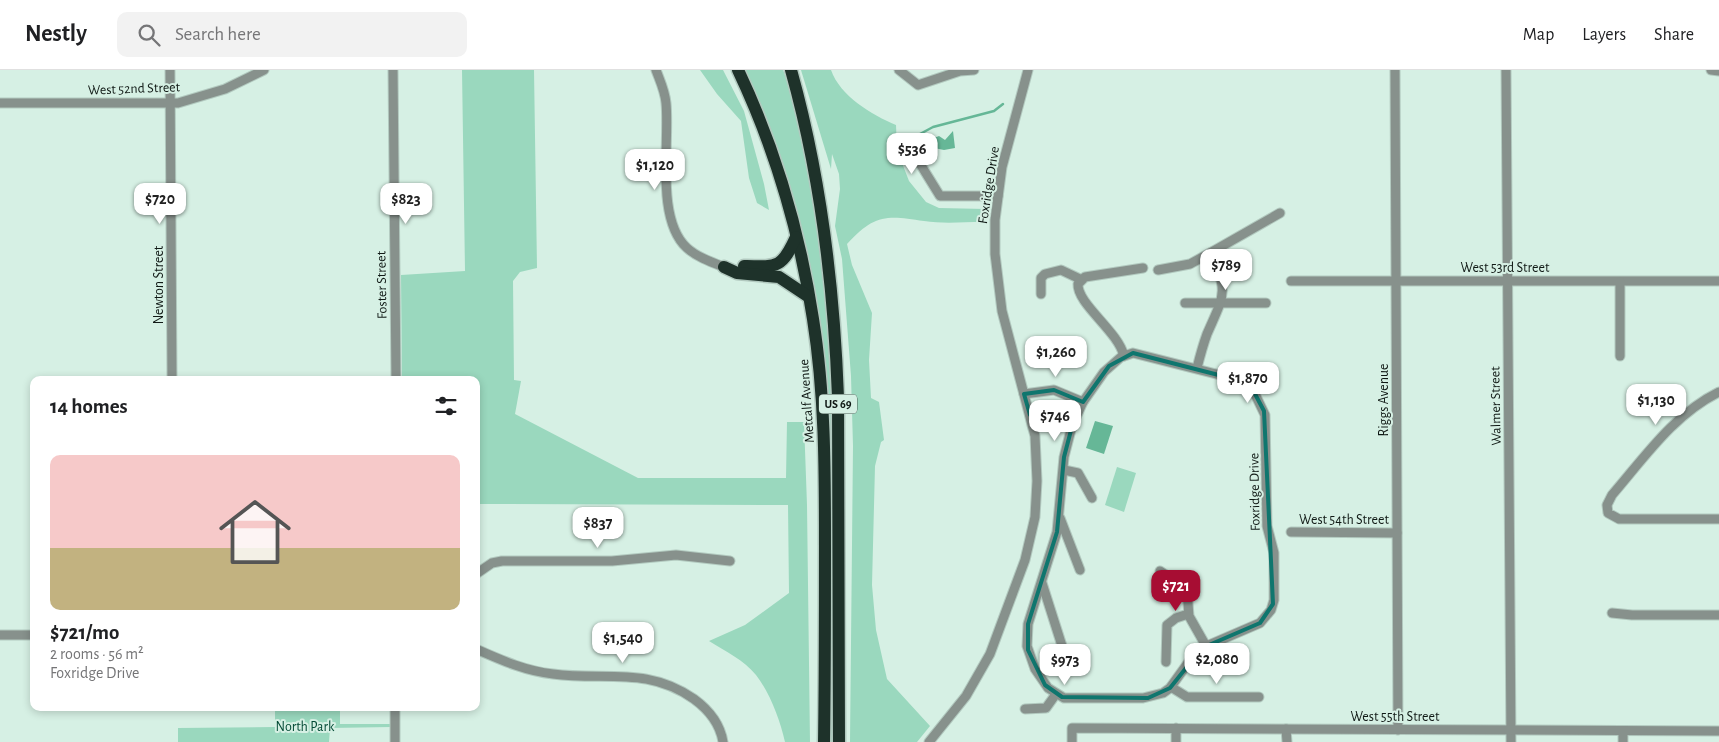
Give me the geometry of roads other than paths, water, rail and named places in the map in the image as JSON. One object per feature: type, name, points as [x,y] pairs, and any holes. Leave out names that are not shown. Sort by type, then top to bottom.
[{"type":"highway","name":"Metcalf Avenue","points":[[738,70],[770,150],[796,237],[809,297],[819,370],[824,453],[824,742]]},
{"type":"highway","name":"US 69","points":[[791,70],[816,177],[828,248],[836,340],[838,742]]},
{"type":"highway","points":[[724,267],[769,266],[781,263],[787,257],[796,237]]},
{"type":"highway","points":[[724,267],[737,274],[778,277],[809,297]]},
{"type":"street","name":"Newton Street","points":[[170,70],[172,376]]},
{"type":"street","name":"West 52nd Street","points":[[0,103],[171,103],[202,97],[225,89],[264,70]]},
{"type":"street","name":"Foster Street","points":[[393,70],[396,376]]},
{"type":"street","points":[[656,70],[666,102],[667,193],[671,218],[686,247],[708,261],[724,267]]},
{"type":"street","points":[[899,70],[918,85],[960,71],[974,70]]},
{"type":"street","name":"Foxridge Drive","points":[[929,742],[966,696],[983,669],[1025,560],[1034,517],[1036,441],[998,285],[994,230],[1006,153],[1028,70]]},
{"type":"street","name":"Riggs Avenue","points":[[1395,70],[1398,730]]},
{"type":"street","name":"Walmer Street","points":[[1506,70],[1511,742]]},
{"type":"street","points":[[1711,70],[1719,71]]},
{"type":"street","points":[[906,141],[940,196],[998,196]]},
{"type":"street","points":[[1158,270],[1190,264],[1280,213]]},
{"type":"street","points":[[1197,368],[1207,335],[1222,303],[1222,277],[1210,253]]},
{"type":"street","points":[[1143,268],[1085,276],[1080,279],[1078,286],[1082,297],[1118,340],[1124,356],[1109,366],[1084,402],[1075,419],[1064,457],[1060,518],[1042,583],[1029,620],[1027,642],[1031,660],[1045,685],[1056,694],[1066,698],[1143,698],[1163,693],[1171,687],[1187,697],[1259,697]]},
{"type":"street","points":[[1041,294],[1041,278],[1045,274],[1061,270],[1080,279]]},
{"type":"street","name":"West 53rd Street","points":[[1291,281],[1719,281]]},
{"type":"street","points":[[1620,282],[1620,356]]},
{"type":"street","points":[[1185,303],[1266,303]]},
{"type":"street","name":"Foxridge Drive","points":[[1124,356],[1139,354],[1241,381],[1254,392],[1262,404],[1266,429],[1267,526],[1274,554],[1274,600],[1269,613],[1256,624],[1206,646],[1193,656],[1171,687]]},
{"type":"street","points":[[1024,394],[1054,390],[1084,402]]},
{"type":"street","points":[[1719,392],[1694,407],[1674,424],[1608,502],[1608,512],[1620,519],[1719,519]]},
{"type":"street","points":[[1030,415],[1055,413],[1075,419]]},
{"type":"street","points":[[1064,470],[1078,473],[1092,498]]},
{"type":"street","points":[[1060,518],[1080,570]]},
{"type":"street","name":"West 54th Street","points":[[1291,532],[1397,533]]},
{"type":"street","points":[[480,571],[492,563],[502,561],[612,561],[676,555],[730,561]]},
{"type":"street","points":[[1160,571],[1187,590],[1188,614],[1206,646]]},
{"type":"street","points":[[1042,583],[1063,649]]},
{"type":"street","points":[[1612,613],[1632,616],[1719,615]]},
{"type":"street","points":[[1166,662],[1167,626],[1176,618],[1188,614]]},
{"type":"street","points":[[0,634],[30,635]]},
{"type":"street","points":[[480,651],[504,662],[537,672],[638,676],[662,682],[701,704],[716,722],[723,742]]},
{"type":"street","points":[[1025,709],[1046,708],[1056,694]]},
{"type":"street","points":[[395,711],[395,742]]},
{"type":"street","name":"West 55th Street","points":[[1072,742],[1072,728],[1719,731]]},
{"type":"street","points":[[1176,728],[1176,742]]},
{"type":"street","points":[[1286,729],[1287,742]]},
{"type":"street","points":[[1623,731],[1623,742]]},
{"type":"waterway","points":[[899,136],[920,134],[933,127],[994,111],[1003,104]]},
{"type":"park label","name":"North Park","points":[[305,726]]}]
